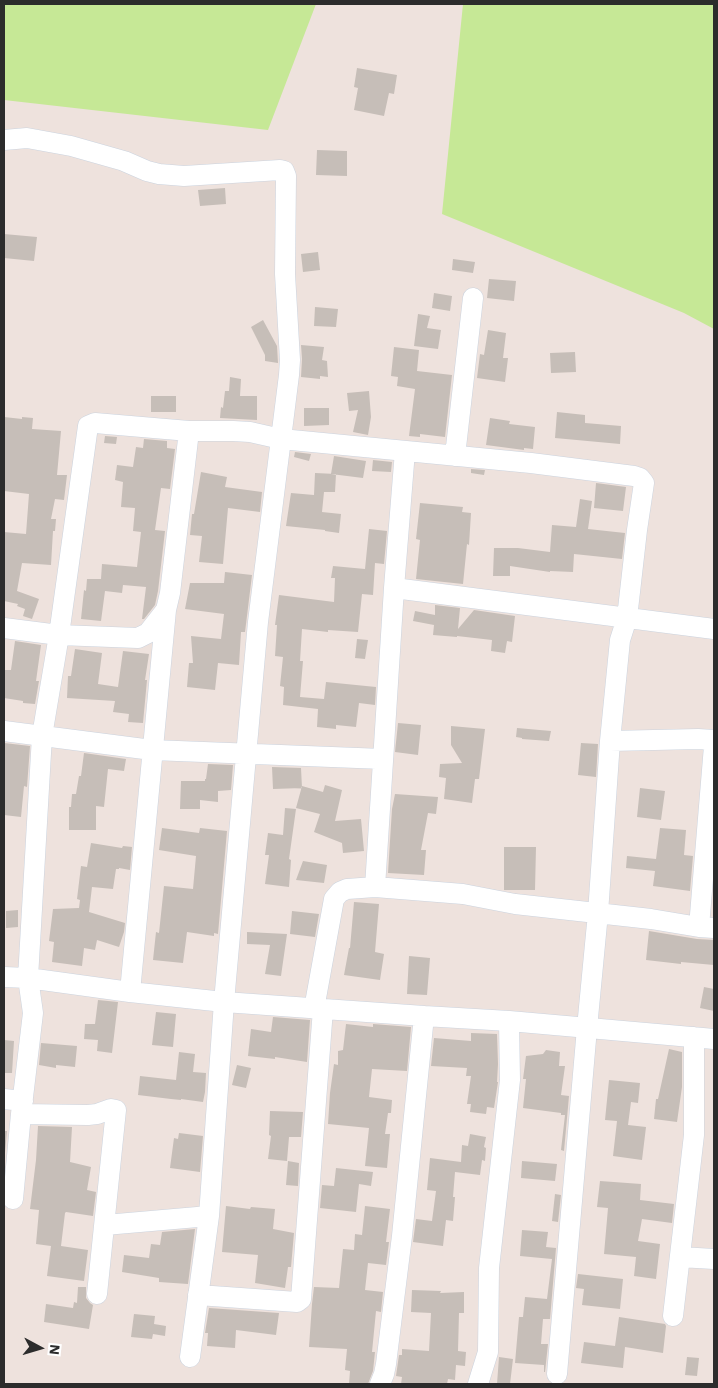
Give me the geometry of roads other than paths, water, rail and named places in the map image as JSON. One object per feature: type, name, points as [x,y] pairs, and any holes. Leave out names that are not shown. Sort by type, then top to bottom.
[{"type":"street","points":[[4,140],[27,138],[71,146],[124,161],[159,174],[184,176],[280,170],[284,171],[286,176],[285,274],[290,360],[258,622],[224,1002],[209,1216],[190,1358]]},
{"type":"street","points":[[455,456],[473,298]]},
{"type":"street","points":[[13,1199],[16,1105],[33,1013],[28,978],[42,736],[59,635],[88,426],[95,423],[189,431],[250,432],[281,439],[540,464],[634,476],[640,478],[644,483],[627,618],[620,640],[610,741],[598,913],[586,1028],[557,1374]]},
{"type":"street","points":[[130,992],[166,610],[170,593],[189,431]]},
{"type":"street","points":[[375,887],[404,451]]},
{"type":"street","points":[[394,588],[714,629]]},
{"type":"street","points":[[4,628],[59,635],[138,638],[148,633],[166,610]]},
{"type":"street","points":[[4,731],[152,750],[383,759]]},
{"type":"street","points":[[610,741],[714,740]]},
{"type":"street","points":[[198,1295],[297,1302],[301,1299],[318,1009],[334,899],[340,892],[347,889],[375,887],[463,894],[515,904],[651,918],[706,928],[714,746]]},
{"type":"street","points":[[4,977],[28,978],[224,1002],[509,1021],[714,1039]]},
{"type":"street","points":[[380,1384],[386,1364],[402,1236],[424,1016]]},
{"type":"street","points":[[478,1384],[488,1352],[489,1268],[510,1080],[509,1021]]},
{"type":"street","points":[[674,1316],[694,1135],[694,1037]]},
{"type":"street","points":[[16,1105],[88,1116],[116,1110],[97,1294]]},
{"type":"street","points":[[105,1225],[209,1216]]},
{"type":"street","points":[[680,1257],[714,1259]]}]
